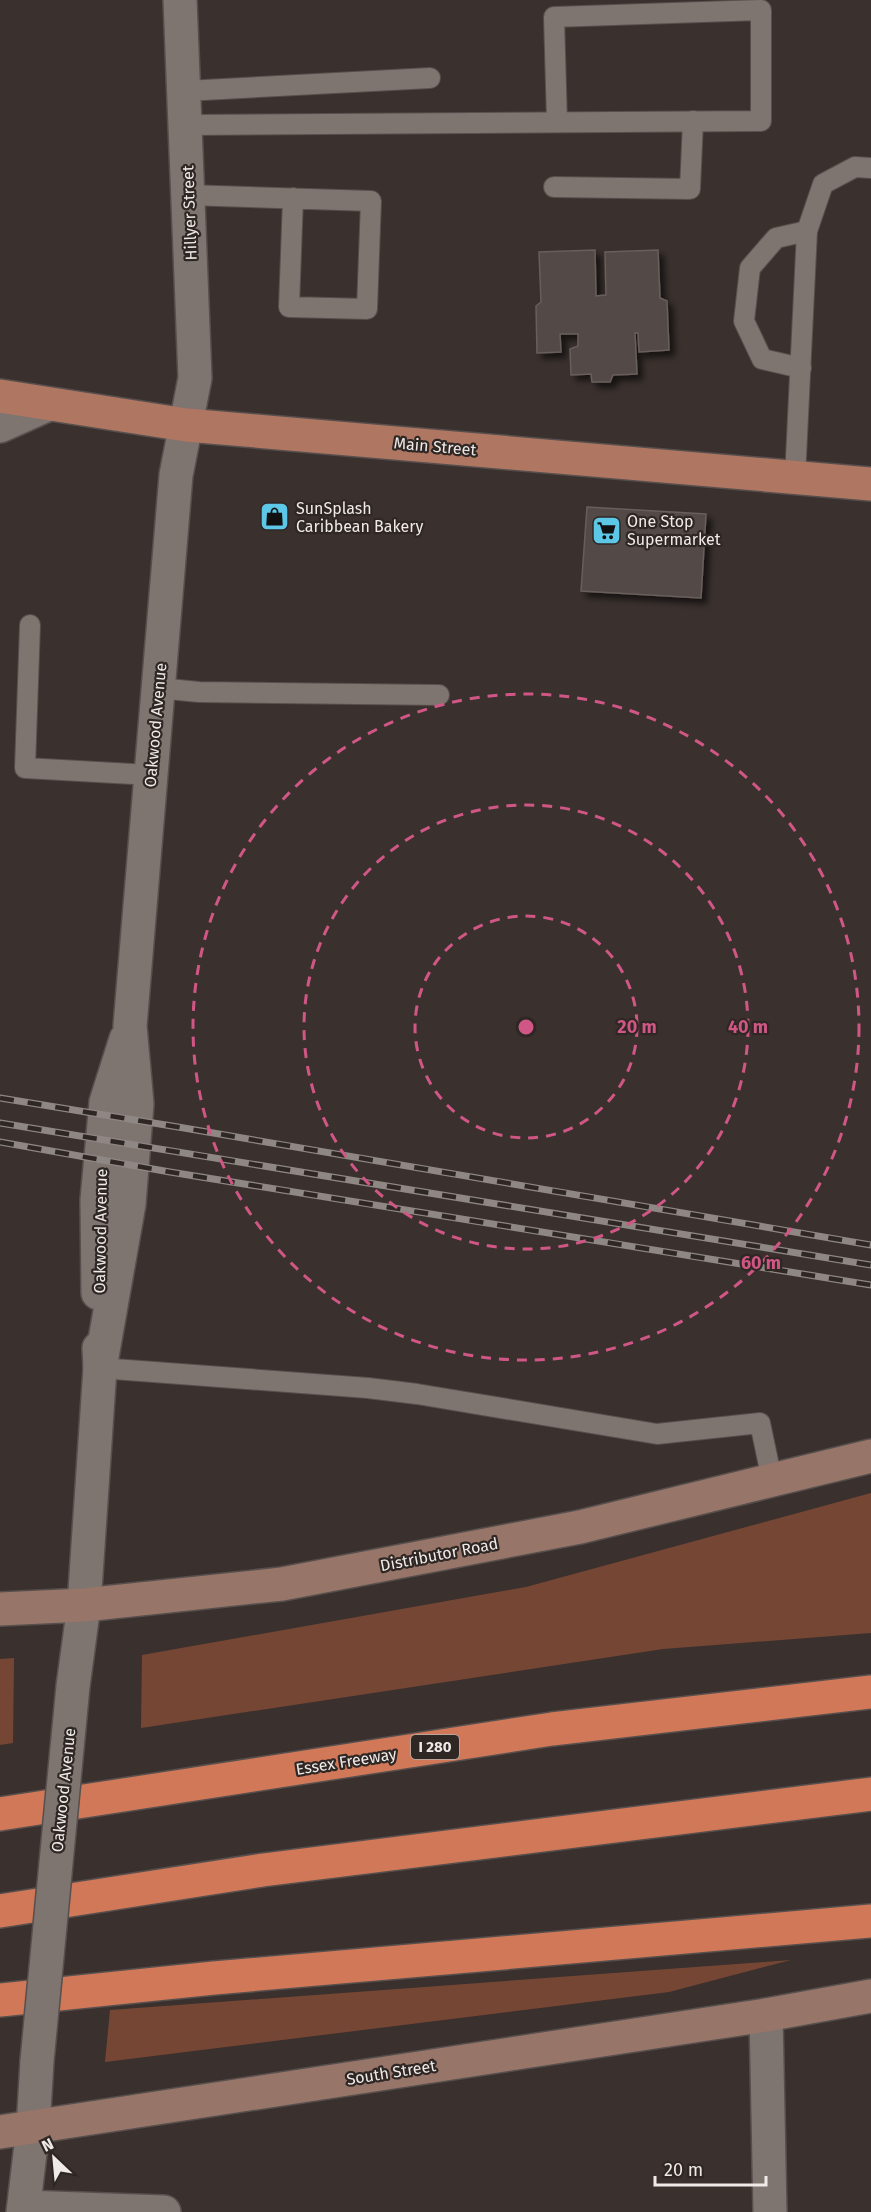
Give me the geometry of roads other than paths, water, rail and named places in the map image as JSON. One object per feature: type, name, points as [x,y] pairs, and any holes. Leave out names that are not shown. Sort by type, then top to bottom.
[{"type":"highway","name":"Essex Freeway","points":[[0,1814],[552,1729],[871,1692]]},
{"type":"highway","points":[[0,1911],[263,1870],[871,1794]]},
{"type":"highway","points":[[0,2000],[214,1977],[871,1921]]},
{"type":"main road","name":"Main Street","points":[[0,396],[186,425],[871,484]]},
{"type":"main road","name":"Distributor Road","points":[[0,1609],[84,1605],[282,1584],[580,1527],[871,1456]]},
{"type":"main road","name":"South Street","points":[[0,2132],[774,2014],[871,1995]]},
{"type":"street","name":"Hillyer Street","points":[[180,0],[195,378],[186,425]]},
{"type":"street","points":[[0,426],[47,405]]},
{"type":"street","name":"Oakwood Avenue","points":[[23,2210],[33,2128],[37,2061],[74,1686],[84,1605],[100,1368],[97,1200],[106,1102],[130,1026],[176,475],[186,425]]},
{"type":"street","points":[[770,2212],[774,2014]]},
{"type":"street","points":[[23,2210],[164,2212]]},
{"type":"lane","points":[[186,125],[761,121],[761,10],[554,17],[557,122]]},
{"type":"lane","points":[[185,91],[430,78]]},
{"type":"lane","points":[[554,187],[690,189],[693,121]]},
{"type":"lane","points":[[795,478],[807,231],[823,184],[855,167],[871,168]]},
{"type":"lane","points":[[188,195],[293,198],[371,201],[367,309],[289,307],[293,198]]},
{"type":"lane","points":[[801,368],[762,359],[744,321],[750,268],[776,238],[807,231]]},
{"type":"lane","points":[[30,625],[25,768],[151,775]]},
{"type":"lane","points":[[158,688],[199,692],[439,695]]},
{"type":"lane","points":[[100,1368],[368,1388],[657,1434],[760,1423],[772,1480]]},
{"type":"railway","points":[[0,1098],[871,1245]]},
{"type":"railway","points":[[0,1123],[871,1265]]},
{"type":"railway","points":[[0,1142],[170,1172],[871,1285]]},
{"type":"place","name":"SunSplash Caribbean Bakery","points":[[275,517]]},
{"type":"place","name":"One Stop Supermarket","points":[[606,530]]}]
